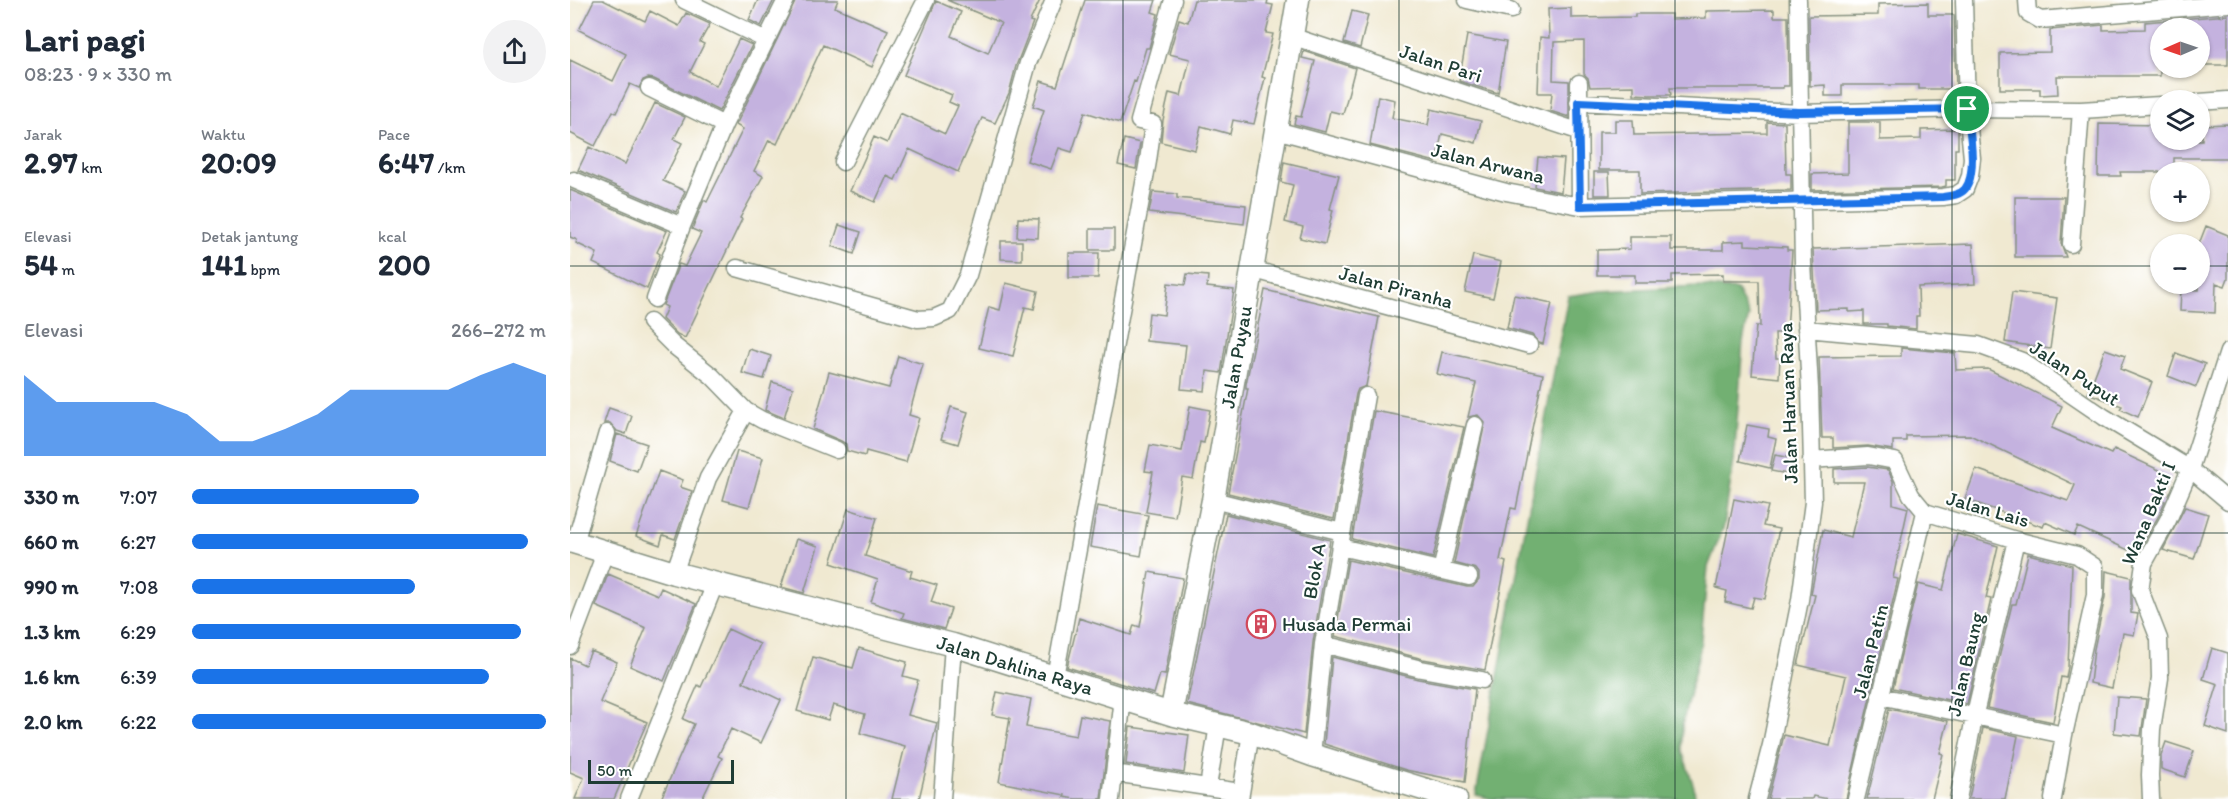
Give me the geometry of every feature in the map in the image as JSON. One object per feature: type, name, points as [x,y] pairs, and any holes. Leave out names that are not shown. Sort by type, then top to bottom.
[{"type":"street","points":[[684,0],[766,40]]},
{"type":"street","points":[[655,299],[682,226],[724,125],[786,0]]},
{"type":"street","points":[[843,162],[926,0]]},
{"type":"street","points":[[737,268],[918,319],[934,318],[950,311],[968,275],[1028,63],[1053,0]]},
{"type":"street","points":[[1055,676],[1154,124],[1139,121],[1173,0]]},
{"type":"street","name":"Jalan Puyau","points":[[1170,714],[1213,500],[1298,0]]},
{"type":"street","points":[[1467,0],[1511,10]]},
{"type":"street","name":"Jalan Haruan Raya","points":[[1757,799],[1771,745],[1800,600],[1813,502],[1801,200],[1798,0]]},
{"type":"street","points":[[1964,0],[1967,109]]},
{"type":"street","points":[[2026,0],[2028,13],[2040,20],[2105,8],[2228,4]]},
{"type":"street","name":"Jalan Pari","points":[[1291,36],[1578,131]]},
{"type":"street","points":[[1579,83],[1580,206]]},
{"type":"street","points":[[649,88],[724,125]]},
{"type":"street","points":[[2210,101],[2228,100]]},
{"type":"street","points":[[1578,102],[1799,112],[1967,109],[2081,110],[2150,106]]},
{"type":"street","name":"Jalan Arwana","points":[[1276,130],[1506,192],[1580,206],[1943,197],[1956,195],[1965,189],[1970,176],[1972,158],[1967,109]]},
{"type":"street","points":[[2071,244],[2081,110]]},
{"type":"street","points":[[574,180],[682,226]]},
{"type":"street","name":"Jalan Piranha","points":[[1251,269],[1529,345]]},
{"type":"street","points":[[650,322],[673,345],[712,375],[746,411],[762,420],[837,450]]},
{"type":"street","name":"Jalan Puput","points":[[1806,329],[1978,345],[2022,362],[2104,417],[2190,469],[2228,501]]},
{"type":"street","name":"Wana Bakti I","points":[[2151,799],[2152,729],[2160,678],[2159,639],[2140,590],[2144,562],[2168,520],[2190,469],[2228,352]]},
{"type":"street","name":"Blok A","points":[[1312,755],[1323,644],[1366,396]]},
{"type":"street","points":[[674,573],[708,478],[746,411]]},
{"type":"street","points":[[1441,571],[1475,426]]},
{"type":"street","points":[[573,542],[607,433]]},
{"type":"street","name":"Jalan Lais","points":[[1811,460],[1868,456],[1895,461],[1911,495],[1925,512],[2016,540],[2077,555],[2095,567],[2095,595],[2064,735]]},
{"type":"street","points":[[1213,500],[1441,571],[1469,577]]},
{"type":"street","name":"Jalan Patin","points":[[1856,799],[1925,512]]},
{"type":"street","name":"Jalan Baung","points":[[1958,799],[1974,718],[2016,540]]},
{"type":"street","name":"Jalan Dahlina Raya","points":[[573,542],[674,573],[953,645],[1170,714],[1251,733],[1312,755],[1456,799]]},
{"type":"street","points":[[570,646],[605,553]]},
{"type":"street","points":[[629,799],[715,584]]},
{"type":"street","points":[[1323,644],[1421,669],[1482,680]]},
{"type":"street","points":[[942,799],[953,645]]},
{"type":"street","points":[[1880,696],[1974,718],[2064,735],[2053,799]]},
{"type":"street","points":[[1111,799],[1123,698]]},
{"type":"street","points":[[1208,787],[1218,725]]},
{"type":"street","points":[[1114,773],[1208,787],[1240,796],[1251,733]]},
{"type":"green space","points":[[1698,286],[1737,290],[1749,315],[1743,341],[1734,461],[1724,526],[1708,567],[1700,649],[1682,725],[1682,751],[1694,787],[1695,799],[1493,799],[1476,795],[1568,296],[1601,291]]},
{"type":"building","points":[[594,0],[603,0],[645,21],[650,11],[679,26],[686,13],[710,24],[700,42],[704,44],[690,72],[716,86],[739,39],[752,45],[719,111],[648,78],[643,80],[639,88],[630,84],[616,113],[613,111],[595,146],[570,133],[570,60],[613,81],[626,54],[579,30]]},
{"type":"building","points":[[758,0],[774,0],[761,26],[749,20]]},
{"type":"building","points":[[796,0],[838,0],[835,7],[888,30],[872,67],[823,45],[777,144],[769,140],[754,171],[763,176],[740,218],[742,219],[685,338],[677,334],[662,319],[667,307],[663,305],[679,264],[685,266],[701,233],[692,229],[704,200],[707,202],[743,129],[736,125]]},
{"type":"building","points":[[947,0],[1040,0],[1030,21],[1033,22],[1016,66],[1009,93],[995,123],[982,118],[958,172],[909,149],[895,180],[887,176],[875,202],[850,191],[874,137],[887,143],[900,113],[945,134],[958,106],[949,102],[952,95],[904,75],[936,1],[961,12],[951,36],[988,53],[1001,23]]},
{"type":"building","points":[[1085,0],[1156,0],[1152,12],[1158,14],[1149,48],[1146,48],[1120,123],[1085,112],[1072,152],[1059,148],[1051,169],[1027,161],[1044,110],[1033,106],[1041,81],[1057,86]]},
{"type":"building","points":[[1194,0],[1268,0],[1267,4],[1273,5],[1266,33],[1273,34],[1262,77],[1265,78],[1254,124],[1233,120],[1230,134],[1201,126],[1195,150],[1161,142],[1169,93],[1181,96],[1190,59],[1169,54],[1179,19],[1188,22]]},
{"type":"building","points":[[1928,3],[1928,15],[1954,15],[1956,89],[1919,89],[1919,85],[1842,85],[1842,96],[1825,96],[1825,85],[1810,86],[1809,16],[1878,15],[1878,4]]},
{"type":"building","points":[[1571,8],[1571,18],[1671,14],[1671,19],[1706,18],[1706,11],[1774,10],[1774,17],[1788,17],[1789,86],[1783,86],[1783,88],[1670,88],[1671,95],[1634,94],[1634,86],[1590,87],[1588,78],[1584,74],[1584,41],[1554,42],[1553,80],[1569,81],[1569,117],[1550,111],[1552,93],[1538,93],[1540,37],[1549,38],[1548,9]]},
{"type":"building","points":[[1352,11],[1368,15],[1360,48],[1344,43]]},
{"type":"building","points":[[2228,15],[2228,65],[2210,65],[2210,18],[2192,18]]},
{"type":"building","points":[[2145,22],[2150,22],[2150,76],[2057,76],[2058,94],[2040,95],[2040,89],[2000,89],[2000,53],[2050,52],[2050,30],[2103,25],[2103,30],[2145,29]]},
{"type":"building","points":[[1467,35],[1506,42],[1498,93],[1459,81]]},
{"type":"building","points":[[1304,51],[1355,68],[1343,114],[1330,111],[1325,132],[1294,124],[1296,116],[1301,117],[1315,61],[1302,58]]},
{"type":"building","points":[[1378,96],[1395,100],[1392,118],[1428,125],[1431,109],[1481,121],[1476,143],[1442,134],[1436,162],[1370,145]]},
{"type":"building","points":[[655,103],[685,117],[674,139],[682,143],[663,181],[685,191],[676,212],[578,170],[589,147],[625,164]]},
{"type":"building","points":[[1615,120],[1633,120],[1634,135],[1767,133],[1767,122],[1785,123],[1786,174],[1791,174],[1791,190],[1640,194],[1640,170],[1599,170],[1599,132],[1615,132]]},
{"type":"building","points":[[1848,122],[1880,122],[1880,140],[1921,139],[1921,130],[1958,129],[1958,149],[1955,149],[1955,180],[1946,180],[1946,186],[1942,187],[1812,190],[1812,174],[1848,173]]},
{"type":"building","points":[[2099,124],[2150,125],[2150,150],[2210,150],[2210,125],[2228,124],[2228,158],[2174,158],[2174,162],[2150,162],[2150,172],[2120,172],[2121,176],[2098,176]]},
{"type":"building","points":[[1124,139],[1140,143],[1136,169],[1118,165]]},
{"type":"building","points":[[1538,157],[1564,159],[1561,192],[1535,187]]},
{"type":"building","points":[[1284,162],[1339,175],[1330,209],[1333,210],[1325,244],[1300,238],[1303,227],[1285,222],[1293,185],[1281,182]]},
{"type":"building","points":[[1594,172],[1609,172],[1610,195],[1594,195]]},
{"type":"building","points":[[570,190],[667,231],[657,252],[660,254],[647,289],[593,263],[597,253],[576,243],[577,240],[570,237]]},
{"type":"building","points":[[1153,192],[1177,194],[1177,198],[1246,205],[1244,224],[1149,213]]},
{"type":"building","points":[[2015,197],[2064,197],[2061,243],[2066,257],[2015,257]]},
{"type":"building","points":[[1018,218],[1039,219],[1038,238],[1017,237]]},
{"type":"building","points":[[839,225],[861,232],[854,254],[832,246]]},
{"type":"building","points":[[2206,226],[2228,235],[2228,278],[2225,286],[2216,283],[2215,313],[2180,311],[2181,294],[2210,294],[2210,234],[2203,234]]},
{"type":"building","points":[[1090,229],[1114,229],[1114,250],[1090,250]]},
{"type":"building","points":[[1630,237],[1671,237],[1671,250],[1723,250],[1723,242],[1745,241],[1745,245],[1787,247],[1787,250],[1792,250],[1787,333],[1775,333],[1776,358],[1780,358],[1779,378],[1752,375],[1756,326],[1760,326],[1759,281],[1723,281],[1723,274],[1672,275],[1672,283],[1635,283],[1635,275],[1597,275],[1597,250],[1630,249]]},
{"type":"building","points":[[1001,241],[1022,241],[1022,260],[1001,259]]},
{"type":"building","points":[[1973,244],[1975,284],[1918,287],[1919,316],[1916,316],[1916,329],[1887,326],[1887,324],[1864,324],[1864,311],[1816,310],[1813,249]]},
{"type":"building","points":[[1069,253],[1099,253],[1098,278],[1069,278]]},
{"type":"building","points":[[1473,255],[1501,262],[1493,298],[1465,292]]},
{"type":"building","points":[[1187,274],[1208,276],[1207,287],[1234,290],[1221,373],[1207,371],[1205,391],[1181,389],[1186,345],[1146,341],[1149,313],[1164,315],[1168,283],[1185,285]]},
{"type":"building","points":[[1006,283],[1038,291],[1034,309],[1025,307],[1013,356],[979,348],[989,307],[1000,310]]},
{"type":"building","points":[[1265,290],[1379,317],[1366,386],[1358,389],[1356,394],[1334,519],[1228,493],[1248,388],[1246,384]]},
{"type":"building","points":[[2012,292],[2057,298],[2050,349],[2005,342]]},
{"type":"building","points":[[1514,295],[1552,303],[1543,344],[1532,335],[1507,328]]},
{"type":"building","points":[[1901,348],[1955,353],[1956,370],[1988,369],[2062,406],[2052,428],[2111,454],[2114,449],[2172,476],[2161,500],[2165,501],[2159,515],[2137,554],[2078,527],[2074,535],[2045,522],[2043,527],[1965,499],[1976,469],[2068,501],[2075,485],[1970,435],[1906,436],[1906,441],[1893,441],[1893,450],[1868,446],[1833,448],[1833,438],[1822,438],[1819,357],[1901,356]]},
{"type":"building","points":[[749,349],[771,356],[764,379],[742,373]]},
{"type":"building","points":[[2105,349],[2125,356],[2120,369],[2152,382],[2138,417],[2120,409],[2122,406],[2088,393]]},
{"type":"building","points":[[1442,352],[1543,374],[1516,509],[1511,508],[1500,560],[1506,562],[1485,670],[1423,659],[1335,636],[1348,560],[1467,587],[1473,587],[1479,580],[1479,573],[1476,569],[1454,563],[1485,423],[1478,415],[1468,417],[1476,383],[1437,374]]},
{"type":"building","points":[[2176,353],[2205,364],[2196,387],[2168,376]]},
{"type":"building","points":[[898,356],[923,364],[909,415],[919,418],[906,462],[866,451],[865,456],[847,451],[846,444],[813,429],[829,372],[889,388]]},
{"type":"building","points":[[772,382],[793,388],[784,418],[765,410]]},
{"type":"building","points":[[1190,406],[1210,410],[1204,443],[1200,442],[1193,479],[1182,477],[1175,517],[1146,512],[1153,472],[1145,471],[1150,445],[1182,451]]},
{"type":"building","points":[[951,407],[968,412],[958,444],[941,439]]},
{"type":"building","points":[[609,408],[632,416],[626,434],[617,431],[610,423],[604,423]]},
{"type":"building","name":"Husada Permai","points":[[1374,411],[1464,427],[1433,558],[1352,539]]},
{"type":"building","points":[[1747,425],[1769,429],[1768,437],[1776,439],[1770,468],[1740,461]]},
{"type":"building","points":[[617,434],[647,444],[637,471],[610,461]]},
{"type":"building","points":[[737,451],[763,458],[749,507],[723,500]]},
{"type":"building","points":[[1775,455],[1796,459],[1793,475],[1771,471]]},
{"type":"building","points":[[1867,467],[1888,470],[1893,481],[1893,504],[1908,508],[1893,578],[1898,579],[1846,799],[1813,796],[1812,799],[1768,799],[1784,735],[1830,746],[1846,676],[1798,665],[1815,595],[1811,594],[1823,530],[1851,537],[1864,482],[1834,482],[1834,469]]},
{"type":"building","points":[[659,471],[683,480],[680,487],[692,491],[675,539],[663,535],[660,545],[636,536]]},
{"type":"building","points":[[1734,499],[1768,506],[1763,526],[1779,529],[1765,599],[1754,597],[1751,608],[1725,602],[1727,591],[1716,588]]},
{"type":"building","points":[[1097,506],[1148,515],[1141,556],[1090,547]]},
{"type":"building","points":[[2185,507],[2208,514],[2194,559],[2163,550]]},
{"type":"building","points":[[848,509],[877,518],[865,556],[912,571],[910,577],[937,585],[931,602],[951,609],[944,629],[902,618],[904,613],[871,602],[878,579],[831,563]]},
{"type":"building","name":"Husada Permai","points":[[1226,514],[1330,540],[1313,642],[1304,734],[1187,704]]},
{"type":"building","points":[[1957,534],[1998,546],[1986,598],[1991,599],[1967,704],[1893,688],[1918,584],[1943,590]]},
{"type":"building","points":[[796,539],[818,546],[804,593],[781,587]]},
{"type":"building","points":[[2028,554],[2072,565],[2068,667],[2066,678],[2061,677],[2053,722],[1987,708],[2012,604],[2016,604]]},
{"type":"building","points":[[2106,571],[2131,577],[2131,613],[2138,614],[2134,635],[2123,633],[2112,688],[2090,683],[2094,649],[2105,597]]},
{"type":"building","points":[[1149,572],[1183,578],[1165,675],[1160,674],[1154,694],[1067,667],[1079,618],[1131,635],[1134,625],[1140,627]]},
{"type":"building","points":[[608,574],[658,595],[661,588],[696,604],[664,681],[630,666],[646,628],[596,606]]},
{"type":"building","points":[[728,629],[760,644],[743,682],[781,700],[761,743],[731,729],[718,756],[722,758],[702,799],[661,799],[694,724],[683,719]]},
{"type":"building","points":[[859,648],[907,662],[903,676],[918,680],[908,715],[937,723],[919,799],[892,799],[905,746],[860,733],[865,714],[833,705],[828,720],[797,711],[813,657],[853,668]]},
{"type":"building","points":[[2212,648],[2228,653],[2228,734],[2205,726],[2218,684],[2203,679]]},
{"type":"building","points":[[591,651],[617,662],[600,702],[647,722],[614,799],[575,799],[584,778],[570,772],[570,658],[585,665]]},
{"type":"building","name":"Husada Permai","points":[[1332,657],[1418,679],[1475,689],[1465,782],[1406,770],[1324,744]]},
{"type":"building","points":[[997,692],[1031,699],[1026,727],[1076,736],[1080,715],[1110,721],[1101,799],[1075,799],[999,782],[1010,718],[992,715]]},
{"type":"building","points":[[2117,697],[2146,699],[2141,736],[2114,733]]},
{"type":"building","points":[[1889,709],[1948,721],[1932,799],[1867,799]]},
{"type":"building","points":[[1130,727],[1189,735],[1184,773],[1126,764]]},
{"type":"building","points":[[1983,728],[2018,736],[2005,799],[1969,799]]},
{"type":"building","points":[[2166,742],[2194,751],[2185,777],[2161,769],[2161,756]]},
{"type":"place","name":"Husada Permai","points":[[1261,624]]},
{"type":"route","points":[[1578,102],[1799,112],[1967,109],[1972,158],[1970,176],[1965,189],[1956,195],[1580,206],[1578,102]]}]
